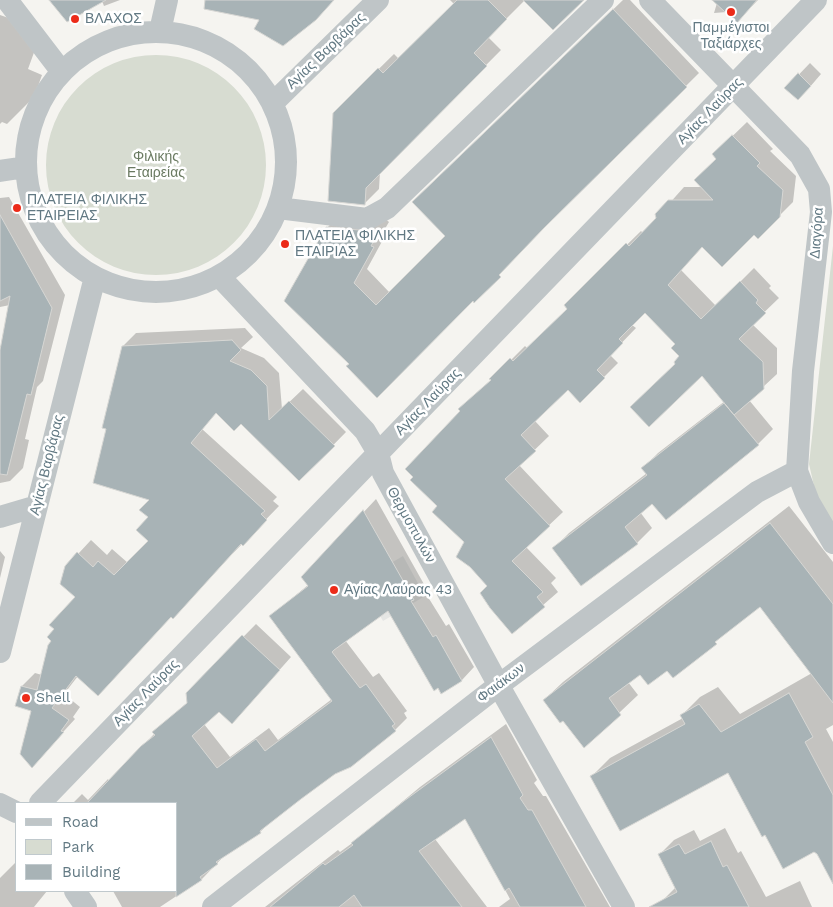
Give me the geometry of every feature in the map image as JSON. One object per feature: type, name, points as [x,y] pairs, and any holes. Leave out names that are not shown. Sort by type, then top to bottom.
[{"type":"street","points":[[7,0],[62,72]]},
{"type":"street","points":[[160,31],[166,0]]},
{"type":"street","name":"Αγίας Βαρβάρας","points":[[273,103],[378,0]]},
{"type":"street","points":[[278,208],[367,219],[388,208],[603,0]]},
{"type":"street","name":"Διαγόρα","points":[[650,0],[800,155],[819,190],[821,212],[803,371],[797,471]]},
{"type":"street","name":"Αγίας Λαύρας","points":[[41,802],[816,0]]},
{"type":"street","points":[[160,31],[183,34],[206,41],[227,52],[246,67],[262,85],[273,103],[282,126],[286,147],[286,168],[278,208],[266,231],[250,252],[219,276],[180,290],[158,292],[122,288],[95,277],[63,254],[40,223],[28,186],[26,167],[27,144],[32,122],[41,101],[62,72],[90,49],[124,35],[160,31]]},
{"type":"street","points":[[0,171],[26,167]]},
{"type":"street","name":"Θερμοπυλών","points":[[219,276],[365,431],[378,453],[383,473],[499,685],[624,907]]},
{"type":"street","name":"Αγίας Βαρβάρας","points":[[0,652],[95,277]]},
{"type":"street","points":[[797,471],[809,502],[833,543]]},
{"type":"street","name":"Φαιάκων","points":[[213,907],[499,685],[757,492],[797,471]]},
{"type":"street","points":[[0,517],[37,506]]},
{"type":"street","points":[[0,804],[15,812]]},
{"type":"street","points":[[76,892],[86,907]]},
{"type":"shaded area","points":[[403,556],[425,596],[383,621],[360,581]]},
{"type":"green space","name":"Φιλικής Εταιρείας","points":[[145,55],[167,55],[198,63],[234,87],[258,123],[266,154],[266,176],[258,207],[234,243],[198,267],[167,275],[145,275],[114,267],[104,262],[86,250],[71,235],[54,207],[46,176],[46,154],[54,123],[59,113],[71,95],[86,80],[114,63]]},
{"type":"green space","points":[[833,246],[833,524],[817,499],[809,464]]},
{"type":"building","points":[[49,0],[106,0],[67,22]]},
{"type":"building","points":[[205,0],[334,0],[316,20],[283,46],[254,29],[259,20],[204,9]]},
{"type":"building","points":[[457,0],[488,0],[507,19],[474,53],[487,66],[366,188],[365,205],[328,201],[333,113],[378,68],[383,73]]},
{"type":"building","points":[[523,0],[584,0],[553,30]]},
{"type":"building","name":"Παμμέγιστοι Ταξιάρχες","points":[[712,0],[757,0],[737,23]]},
{"type":"building","points":[[613,9],[687,87],[544,228],[499,275],[501,277],[474,303],[473,301],[377,398],[346,366],[349,364],[284,301],[326,227],[370,231],[377,235],[371,246],[374,247],[354,283],[376,305],[445,236],[412,202]]},
{"type":"building","points":[[798,73],[811,86],[798,100],[784,88]]},
{"type":"building","points":[[732,135],[760,163],[757,166],[783,190],[780,217],[758,239],[754,235],[722,267],[702,247],[668,285],[701,319],[740,281],[758,300],[756,303],[766,313],[739,339],[763,362],[764,389],[734,415],[702,376],[649,427],[630,407],[675,364],[674,362],[679,356],[671,348],[675,344],[645,313],[619,339],[623,343],[597,370],[605,378],[580,403],[568,390],[521,435],[536,451],[505,479],[550,526],[512,561],[543,592],[537,597],[545,607],[512,634],[480,593],[487,586],[470,567],[456,557],[464,542],[432,512],[437,506],[410,480],[413,477],[405,469],[460,411],[458,409],[491,380],[489,379],[510,358],[513,361],[567,309],[564,305],[626,243],[629,246],[656,218],[655,214],[668,200],[713,200],[694,180],[716,159],[712,154]]},
{"type":"building","points":[[0,215],[52,308],[31,395],[27,394],[7,475],[0,474],[0,350],[10,296],[0,301]]},
{"type":"building","points":[[232,340],[241,350],[230,361],[251,370],[267,386],[269,420],[289,401],[335,446],[299,481],[241,424],[234,431],[216,413],[191,443],[265,511],[261,514],[267,520],[243,546],[241,544],[173,619],[171,617],[98,696],[76,676],[52,708],[69,720],[61,731],[64,732],[32,768],[20,754],[31,711],[15,706],[21,686],[37,690],[48,645],[51,641],[47,637],[54,629],[49,625],[75,597],[60,584],[65,566],[77,552],[93,567],[98,561],[114,575],[148,541],[136,530],[148,517],[139,510],[149,500],[93,483],[106,429],[102,428],[122,346]]},
{"type":"building","points":[[724,403],[759,445],[666,520],[652,504],[625,527],[638,544],[581,586],[552,548],[647,475],[641,468]]},
{"type":"building","points":[[363,510],[414,600],[411,601],[433,637],[436,635],[462,681],[441,694],[438,688],[434,691],[388,611],[334,650],[332,652],[360,688],[366,684],[395,724],[392,726],[396,731],[351,767],[335,774],[301,799],[260,831],[261,833],[216,862],[218,864],[200,877],[202,880],[176,897],[176,892],[178,892],[178,802],[88,802],[141,746],[155,735],[152,732],[187,703],[186,693],[242,635],[280,670],[232,724],[219,712],[192,736],[217,768],[256,739],[265,751],[332,701],[269,616],[308,586],[301,577]]},
{"type":"building","points":[[770,523],[833,604],[833,703],[760,607],[673,678],[667,671],[648,685],[640,675],[609,698],[621,715],[584,748],[563,721],[560,723],[543,700]]},
{"type":"building","points":[[789,693],[813,737],[805,742],[833,795],[833,884],[817,854],[814,852],[783,869],[765,835],[762,837],[728,773],[620,831],[590,776],[685,724],[680,715],[699,704],[721,732]]},
{"type":"building","points":[[491,737],[523,795],[520,798],[528,810],[532,810],[586,907],[520,907],[509,888],[505,891],[465,819],[419,851],[462,907],[362,907],[354,895],[339,907],[270,907],[323,863],[325,865],[353,845],[351,843],[404,801]]},
{"type":"building","points":[[711,841],[723,867],[727,865],[749,907],[649,907],[677,892],[658,854],[679,844],[685,854]]},
{"type":"place","name":"Παμμέγιστοι Ταξιάρχες","points":[[731,12]]},
{"type":"place","name":"ΒΛΑΧΟΣ","points":[[75,19]]},
{"type":"place","name":"ΠΛΑΤΕΙΑ ΦΙΛΙΚΗΣ ΕΤΑΙΡΕΙΑΣ","points":[[17,208]]},
{"type":"place","name":"ΠΛΑΤΕΙΑ ΦΙΛΙΚΗΣ ΕΤΑΙΡΙΑΣ","points":[[285,244]]},
{"type":"place","name":"Αγίας Λαύρας 43","points":[[334,590]]},
{"type":"place","name":"Shell","points":[[26,698]]}]
